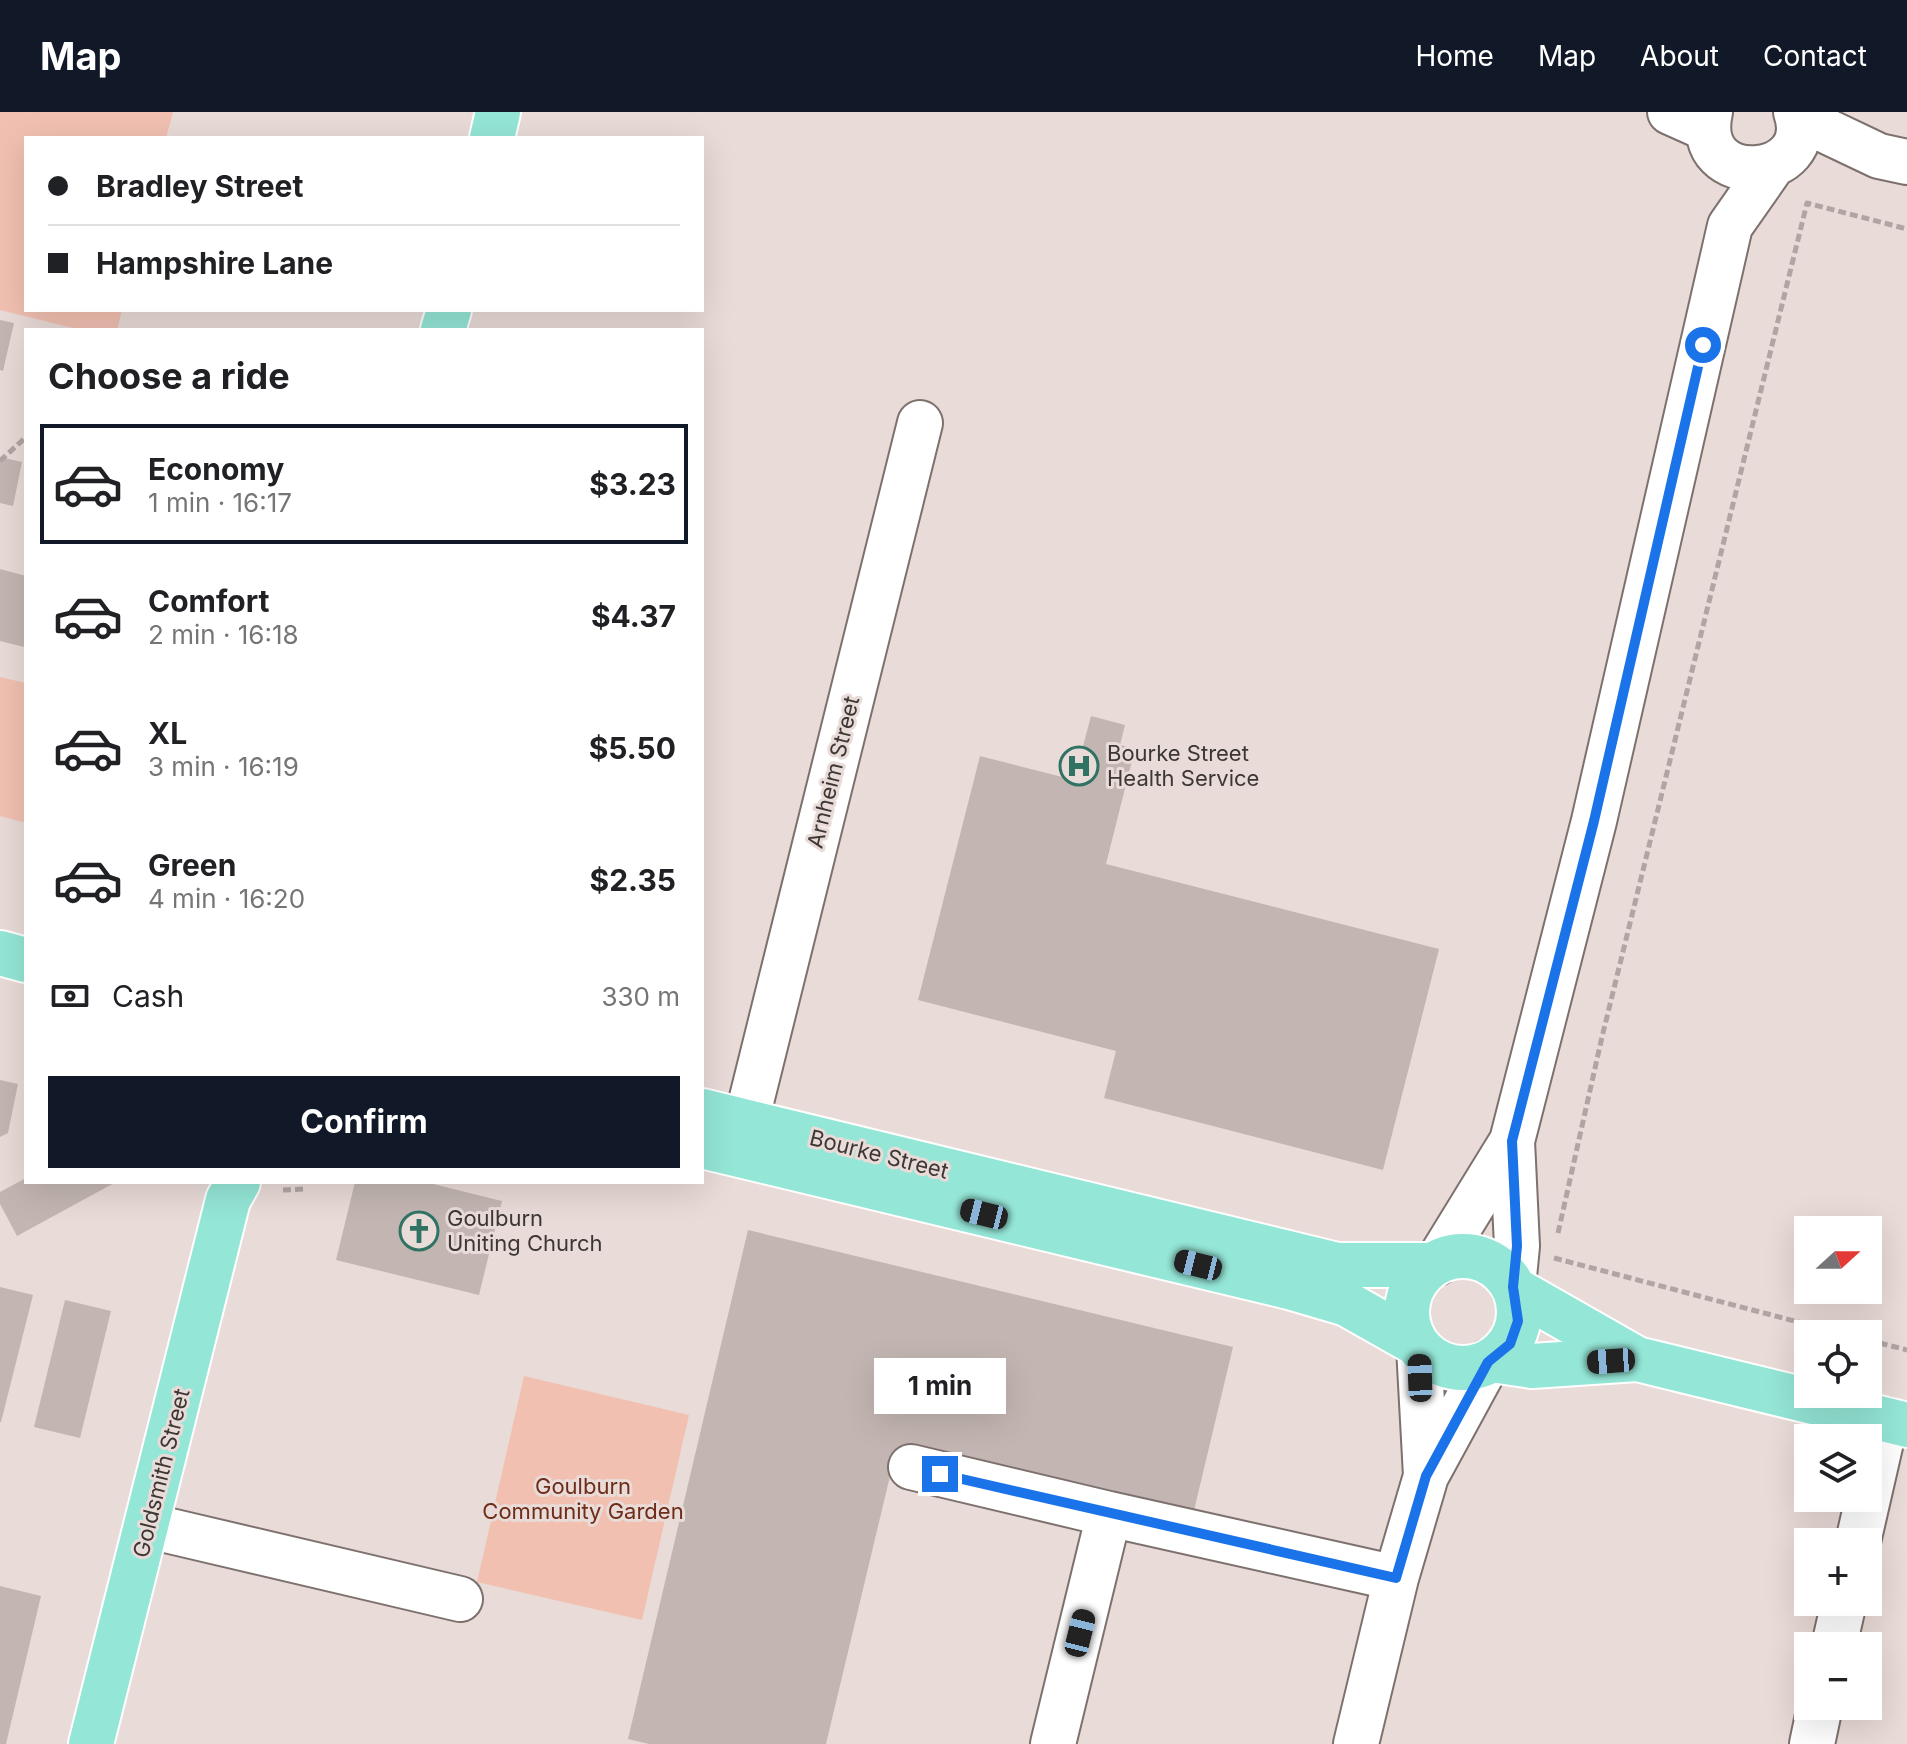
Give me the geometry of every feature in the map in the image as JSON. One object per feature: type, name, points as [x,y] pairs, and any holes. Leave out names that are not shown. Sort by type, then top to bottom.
[{"type":"main road","points":[[492,136],[498,112]]},
{"type":"main road","points":[[0,953],[24,959]]},
{"type":"main road","name":"Bourke Street","points":[[704,1112],[1337,1265],[1434,1264]]},
{"type":"main road","name":"Bourke Street","points":[[704,1146],[1289,1287],[1347,1304],[1418,1345]]},
{"type":"main road","name":"Goldsmith Street","points":[[91,1744],[149,1526],[231,1188]]},
{"type":"main road","points":[[1455,1257],[1484,1261],[1501,1271],[1513,1288],[1519,1313],[1516,1329],[1510,1344],[1490,1361],[1474,1367],[1451,1367],[1430,1358],[1418,1345],[1407,1318],[1408,1301],[1419,1277],[1434,1264],[1455,1257]]},
{"type":"main road","points":[[1513,1288],[1637,1359],[1897,1423]]},
{"type":"main road","points":[[1490,1361],[1532,1366],[1637,1359]]},
{"type":"street","points":[[1513,1288],[1517,1246],[1512,1141],[1594,821],[1730,226],[1798,134],[1798,115],[1893,159]]},
{"type":"street","points":[[1700,124],[1730,164],[1744,169],[1778,162],[1893,159]]},
{"type":"street","points":[[1700,124],[1730,226]]},
{"type":"street","name":"Arnheim Street","points":[[746,1122],[920,423]]},
{"type":"street","points":[[1434,1264],[1512,1141]]},
{"type":"street","points":[[1418,1345],[1426,1476]]},
{"type":"street","points":[[1356,1744],[1396,1578],[1426,1476],[1490,1361]]},
{"type":"street","points":[[1863,1528],[1897,1423]]},
{"type":"street","points":[[911,1467],[1396,1578]]},
{"type":"street","points":[[1053,1744],[1109,1514]]},
{"type":"street","points":[[149,1526],[460,1599]]},
{"type":"street","points":[[1812,1744],[1817,1720]]},
{"type":"path","points":[[1794,1321],[1553,1257],[1602,1037],[1807,203],[1907,229]]},
{"type":"path","points":[[0,461],[24,439]]},
{"type":"path","points":[[283,1190],[305,1189]]},
{"type":"path","points":[[1882,1344],[1907,1350]]},
{"type":"green space","points":[[0,112],[173,112],[167,136],[24,136],[24,312],[122,312],[118,328],[73,328],[0,310]]},
{"type":"green space","points":[[0,677],[24,683],[24,822],[0,816]]},
{"type":"green space","name":"Goulburn Community Garden","points":[[524,1376],[689,1415],[642,1620],[477,1582]]},
{"type":"building","points":[[0,320],[14,323],[3,371],[0,370]]},
{"type":"building","points":[[0,457],[22,462],[13,506],[0,503]]},
{"type":"building","points":[[0,569],[24,575],[24,647],[0,641]]},
{"type":"building","points":[[1091,716],[1125,725],[1120,745],[1135,749],[1106,864],[1439,949],[1383,1170],[1104,1098],[1116,1051],[918,1000],[980,756],[1074,780]]},
{"type":"building","points":[[0,1080],[18,1084],[8,1133],[0,1137]]},
{"type":"building","points":[[24,1179],[24,1184],[112,1184],[17,1236],[0,1204],[0,1192]]},
{"type":"building","name":"Goulburn Uniting Church","points":[[355,1184],[433,1184],[502,1201],[479,1295],[336,1260]]},
{"type":"building","points":[[748,1230],[1233,1347],[1191,1523],[896,1451],[826,1744],[649,1744],[628,1739]]},
{"type":"building","points":[[0,1287],[33,1295],[1,1422],[0,1422]]},
{"type":"building","points":[[65,1300],[111,1311],[80,1438],[34,1427]]},
{"type":"building","points":[[0,1586],[41,1596],[6,1744],[0,1744]]},
{"type":"place","name":"Bourke Street Health Service","points":[[1079,766]]},
{"type":"place","name":"Goulburn Uniting Church","points":[[419,1231]]},
{"type":"route","points":[[940,1474],[1396,1578],[1426,1476],[1460,1419],[1488,1362],[1510,1344],[1518,1321],[1519,1305],[1513,1287],[1517,1246],[1512,1141],[1594,821],[1703,345]]}]
